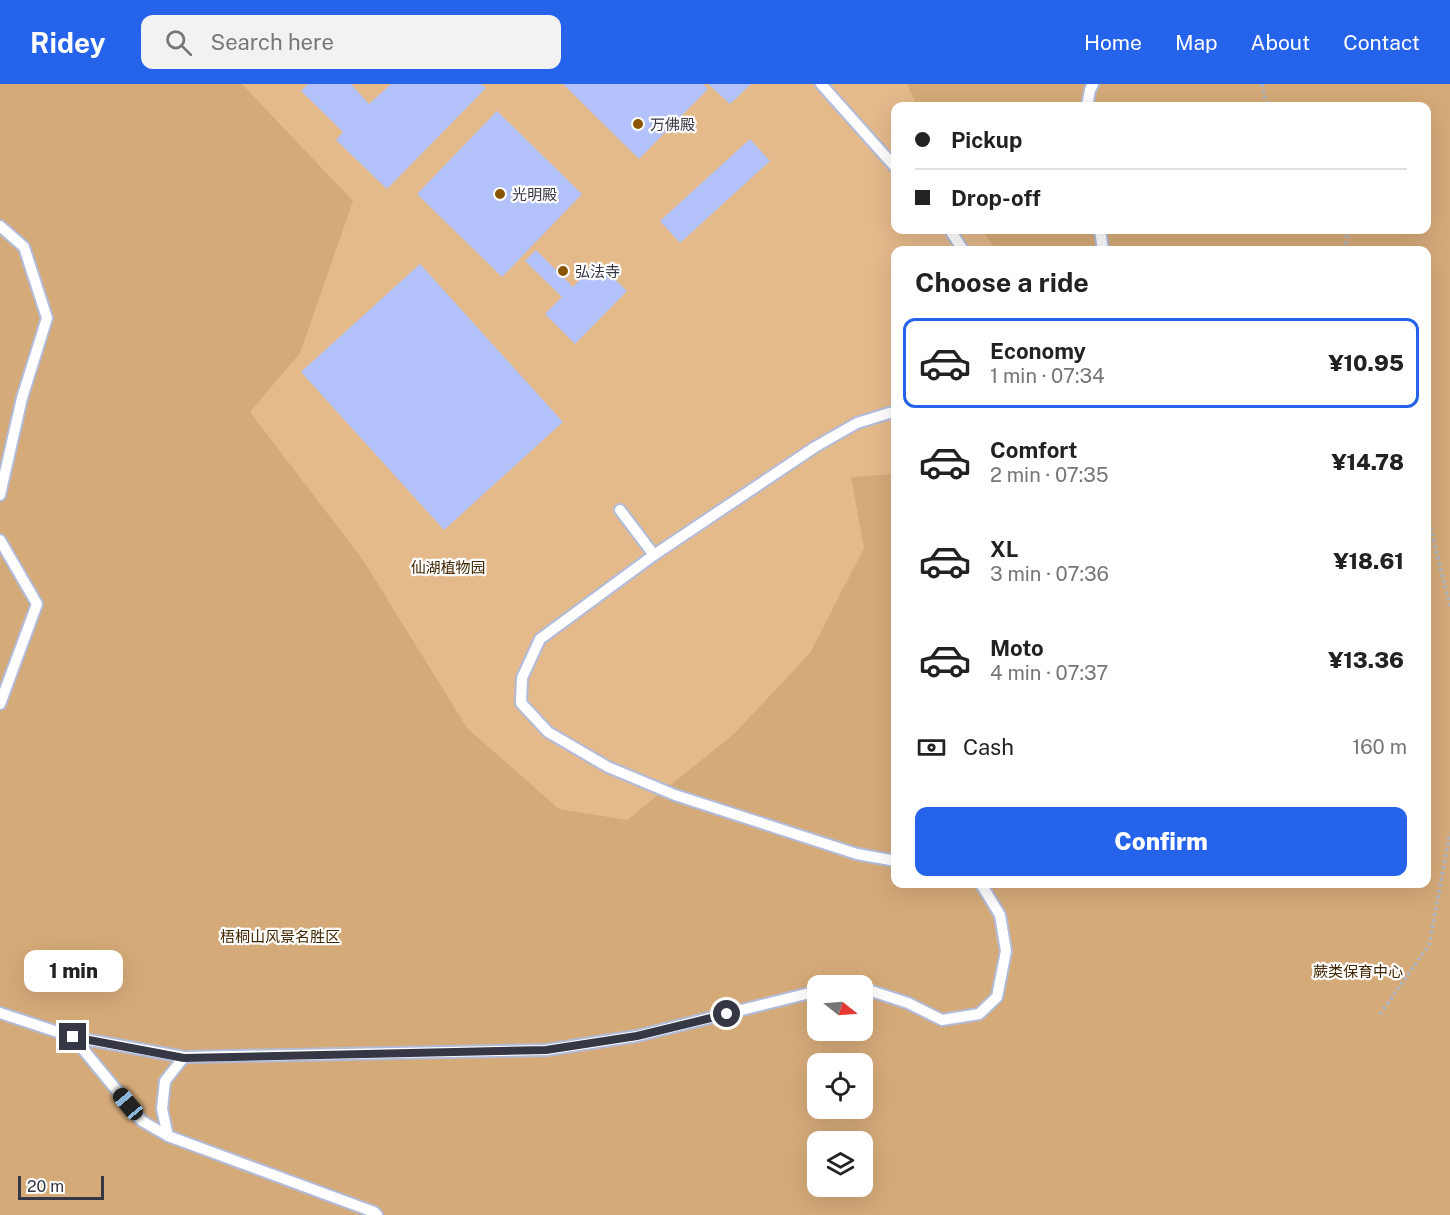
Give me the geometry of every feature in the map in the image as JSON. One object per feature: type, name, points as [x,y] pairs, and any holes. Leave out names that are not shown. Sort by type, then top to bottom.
[{"type":"lane","points":[[821,84],[891,162]]},
{"type":"lane","points":[[1088,102],[1090,90],[1094,84]]},
{"type":"lane","points":[[0,226],[24,247],[47,318],[22,398],[0,495]]},
{"type":"lane","points":[[891,413],[857,423],[815,447],[654,555],[540,639],[522,678],[521,703],[548,732],[608,767],[675,795],[856,854],[891,860]]},
{"type":"lane","points":[[620,510],[654,555]]},
{"type":"lane","points":[[0,540],[38,604],[0,704]]},
{"type":"lane","points":[[873,992],[908,1003],[942,1020],[979,1014],[997,997],[1006,951],[999,915],[983,888]]},
{"type":"lane","points":[[0,1013],[73,1037],[184,1058],[546,1050],[637,1036],[807,994]]},
{"type":"lane","points":[[73,1037],[142,1120],[168,1136],[353,1204],[377,1215]]},
{"type":"lane","points":[[168,1136],[162,1109],[165,1081],[184,1058]]},
{"type":"path","points":[[1262,84],[1266,102]]},
{"type":"path","points":[[1431,530],[1450,606]]},
{"type":"path","points":[[1380,1014],[1429,945],[1450,832]]},
{"type":"green space","name":"梧桐山风景名胜区","points":[[0,84],[1450,84],[1450,1215],[0,1215]]},
{"type":"green space","name":"梧桐山风景名胜区","points":[[0,84],[242,84],[353,201],[300,353],[250,412],[363,560],[467,728],[559,809],[627,820],[734,734],[810,653],[864,548],[851,477],[891,474],[891,888],[1431,888],[1431,246],[993,246],[985,234],[1431,234],[1431,102],[915,102],[907,84],[1450,84],[1450,1215],[0,1215]]},
{"type":"building","points":[[308,84],[351,84],[369,104],[391,84],[481,84],[486,88],[387,189],[336,140],[343,132],[301,91]]},
{"type":"building","name":"万佛殿","points":[[563,84],[703,84],[708,89],[639,159]]},
{"type":"building","points":[[708,84],[751,84],[730,104]]},
{"type":"building","name":"光明殿","points":[[497,111],[582,194],[502,277],[417,194]]},
{"type":"building","points":[[750,139],[770,161],[680,243],[660,221]]},
{"type":"building","points":[[536,250],[573,287],[597,262],[627,291],[575,344],[545,314],[562,297],[525,261]]},
{"type":"building","points":[[420,264],[563,422],[444,530],[301,372]]},
{"type":"place","name":"万佛殿","points":[[638,124]]},
{"type":"place","name":"光明殿","points":[[500,194]]},
{"type":"place","name":"弘法寺","points":[[563,271]]},
{"type":"route","points":[[73,1037],[184,1058],[546,1050],[637,1036],[727,1014]]},
{"type":"park label","name":"仙湖植物园","points":[[448,567]]},
{"type":"park label","name":"蕨类保育中心","points":[[1358,971]]}]
